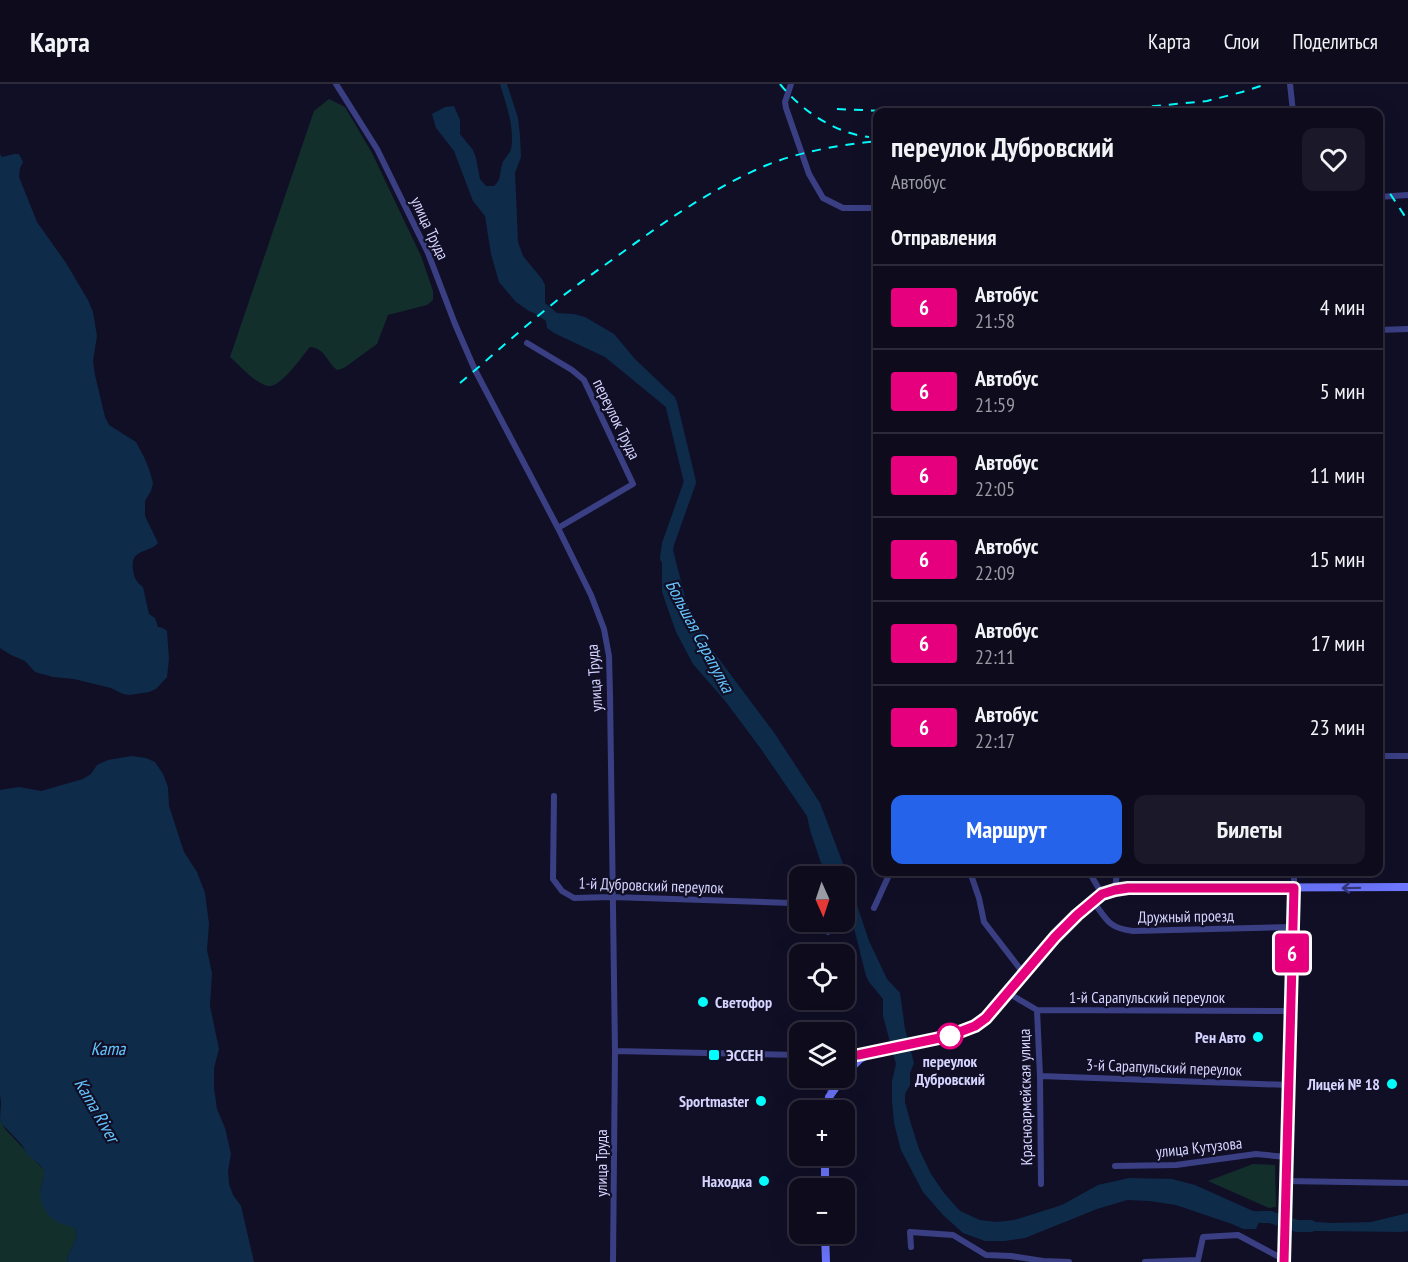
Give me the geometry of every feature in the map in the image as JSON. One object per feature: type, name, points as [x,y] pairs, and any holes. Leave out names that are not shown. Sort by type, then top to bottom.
[{"type":"main road","points":[[855,1064],[875,1051],[949,1036],[975,1026],[986,1018],[1062,930],[1102,894],[1128,888],[1408,887]]},
{"type":"main road","points":[[1284,1257],[1294,888]]},
{"type":"main road","points":[[829,1100],[835,1088]]},
{"type":"main road","points":[[825,1244],[826,1262]]},
{"type":"street","name":"улица Труда","points":[[336,84],[377,149],[428,253],[475,370],[558,528],[591,595],[604,628],[609,656],[615,1051],[614,1262]]},
{"type":"street","points":[[791,84],[785,102],[786,108],[809,174],[823,198],[843,208],[873,208]]},
{"type":"street","points":[[1290,84],[1293,108]]},
{"type":"street","points":[[1383,196],[1408,195]]},
{"type":"street","points":[[1383,330],[1408,329]]},
{"type":"street","name":"переулок Труда","points":[[527,344],[572,369],[584,380],[633,484],[558,528]]},
{"type":"street","points":[[1383,756],[1408,756]]},
{"type":"street","name":"1-й Дубровский переулок","points":[[554,796],[554,879],[562,891],[574,898],[612,897],[789,903]]},
{"type":"street","points":[[873,909],[889,876]]},
{"type":"street","points":[[971,876],[984,922],[1024,974]]},
{"type":"street","points":[[1091,876],[1102,894]]},
{"type":"street","points":[[1115,890],[1117,876]]},
{"type":"street","points":[[1294,876],[1294,888]]},
{"type":"street","name":"Дружный проезд","points":[[1093,901],[1111,925],[1119,930],[1293,927]]},
{"type":"street","points":[[1008,993],[1037,1010]]},
{"type":"street","name":"1-й Сарапульский переулок","points":[[1037,1010],[1290,1011]]},
{"type":"street","name":"Красноармейская улица","points":[[1037,1010],[1041,1184]]},
{"type":"street","points":[[615,1051],[789,1055]]},
{"type":"street","points":[[855,1054],[875,1051]]},
{"type":"street","name":"3-й Сарапульский переулок","points":[[1040,1076],[1288,1084]]},
{"type":"street","points":[[829,1097],[830,1088]]},
{"type":"street","name":"улица Кутузова","points":[[1115,1166],[1176,1165],[1256,1154],[1286,1157]]},
{"type":"street","points":[[1285,1180],[1408,1183]]},
{"type":"street","points":[[911,1247],[910,1232],[953,1236],[986,1255],[1011,1256],[1043,1262],[1069,1262]]},
{"type":"street","points":[[1145,1262],[1198,1260],[1203,1237],[1238,1235],[1284,1257]]},
{"type":"green space","points":[[329,99],[345,107],[372,153],[421,256],[433,291],[433,300],[427,305],[388,315],[377,344],[344,368],[337,370],[322,352],[310,347],[285,377],[268,386],[253,378],[230,357],[314,111]]},
{"type":"green space","points":[[0,1119],[5,1129],[44,1170],[40,1191],[75,1228],[76,1237],[67,1262],[0,1262]]},
{"type":"green space","points":[[1253,1164],[1275,1165],[1276,1207],[1269,1208],[1208,1181]]},
{"type":"water","points":[[500,84],[507,84],[518,118],[521,157],[515,173],[518,242],[523,256],[545,285],[545,303],[557,313],[585,317],[614,334],[635,359],[676,398],[667,408],[605,357],[547,328],[546,321],[516,302],[499,282],[491,254],[485,216],[473,201],[454,151],[436,128],[432,114],[445,107],[454,106],[460,120],[460,134],[473,150],[480,179],[486,186],[494,186],[511,149],[512,141],[509,116]]},
{"type":"water","points":[[0,154],[2,157],[19,154],[23,162],[19,177],[37,222],[66,263],[88,300],[93,312],[97,336],[93,361],[95,375],[105,417],[109,425],[136,442],[153,483],[145,501],[145,516],[158,543],[134,558],[133,570],[136,579],[143,587],[149,614],[155,618],[158,627],[167,631],[169,659],[167,677],[156,689],[149,692],[123,694],[111,688],[35,672],[25,661],[0,648]]},
{"type":"water","points":[[666,543],[672,546],[686,601],[710,647],[775,734],[820,803],[844,866],[825,866],[821,863],[807,816],[726,702],[693,664],[676,632],[662,592],[662,559]]},
{"type":"water","name":"Kama","points":[[131,756],[155,762],[163,774],[168,787],[169,806],[184,852],[197,872],[205,893],[209,924],[207,950],[212,973],[210,1006],[219,1049],[214,1068],[214,1088],[217,1109],[225,1128],[231,1154],[228,1171],[229,1184],[241,1206],[254,1262],[67,1262],[76,1237],[75,1228],[59,1223],[48,1215],[42,1204],[40,1191],[44,1170],[28,1155],[0,1119],[0,790],[19,787],[41,791],[83,779],[91,774],[97,765],[108,760]]},
{"type":"water","points":[[855,899],[869,941],[887,979],[900,993],[905,1029],[914,1063],[905,1102],[919,1149],[931,1174],[960,1211],[980,1220],[997,1222],[1014,1220],[1062,1205],[1098,1185],[1129,1178],[1172,1179],[1195,1185],[1253,1211],[1277,1215],[1277,1221],[1260,1220],[1256,1229],[1243,1229],[1176,1205],[1127,1200],[1097,1209],[1025,1238],[985,1241],[963,1233],[923,1192],[901,1150],[894,1123],[892,1101],[892,1081],[896,1064],[883,1016],[883,999],[866,976],[855,932]]},
{"type":"water","points":[[1408,1213],[1408,1231],[1402,1232],[1297,1230],[1297,1221],[1371,1222]]},
{"type":"waterway","name":"Большая Сарапулка","points":[[659,393],[671,403],[690,482],[668,544],[666,558]]},
{"type":"waterway","name":"Большая Сарапулка","points":[[1261,1217],[1270,1217],[1297,1226],[1311,1226]]},
{"type":"railway","points":[[780,84],[798,103],[819,119],[843,131],[869,137]]},
{"type":"railway","points":[[1135,108],[1207,101],[1267,84]]},
{"type":"railway","points":[[965,107],[997,108]]},
{"type":"railway","points":[[837,109],[873,111]]},
{"type":"railway","points":[[460,383],[560,298],[710,193],[780,160],[821,149],[873,142]]},
{"type":"railway","points":[[1383,187],[1408,221]]},
{"type":"bus line","name":"6","points":[[855,1055],[949,1036],[975,1026],[986,1018],[1055,937],[1102,894],[1128,888],[1294,888],[1284,1262]]},
{"type":"place","name":"Светофор","points":[[703,1002]]},
{"type":"place","name":"переулок Дубровский","points":[[950,1036]]},
{"type":"place","name":"Рен Авто","points":[[1258,1037]]},
{"type":"place","name":"ЭССЕН","points":[[714,1055]]},
{"type":"place","name":"Лицей № 18","points":[[1392,1084]]},
{"type":"place","name":"Sportmaster","points":[[761,1101]]},
{"type":"place","name":"Находка","points":[[764,1181]]},
{"type":"water label","name":"Kama River","points":[[97,1110]]}]
